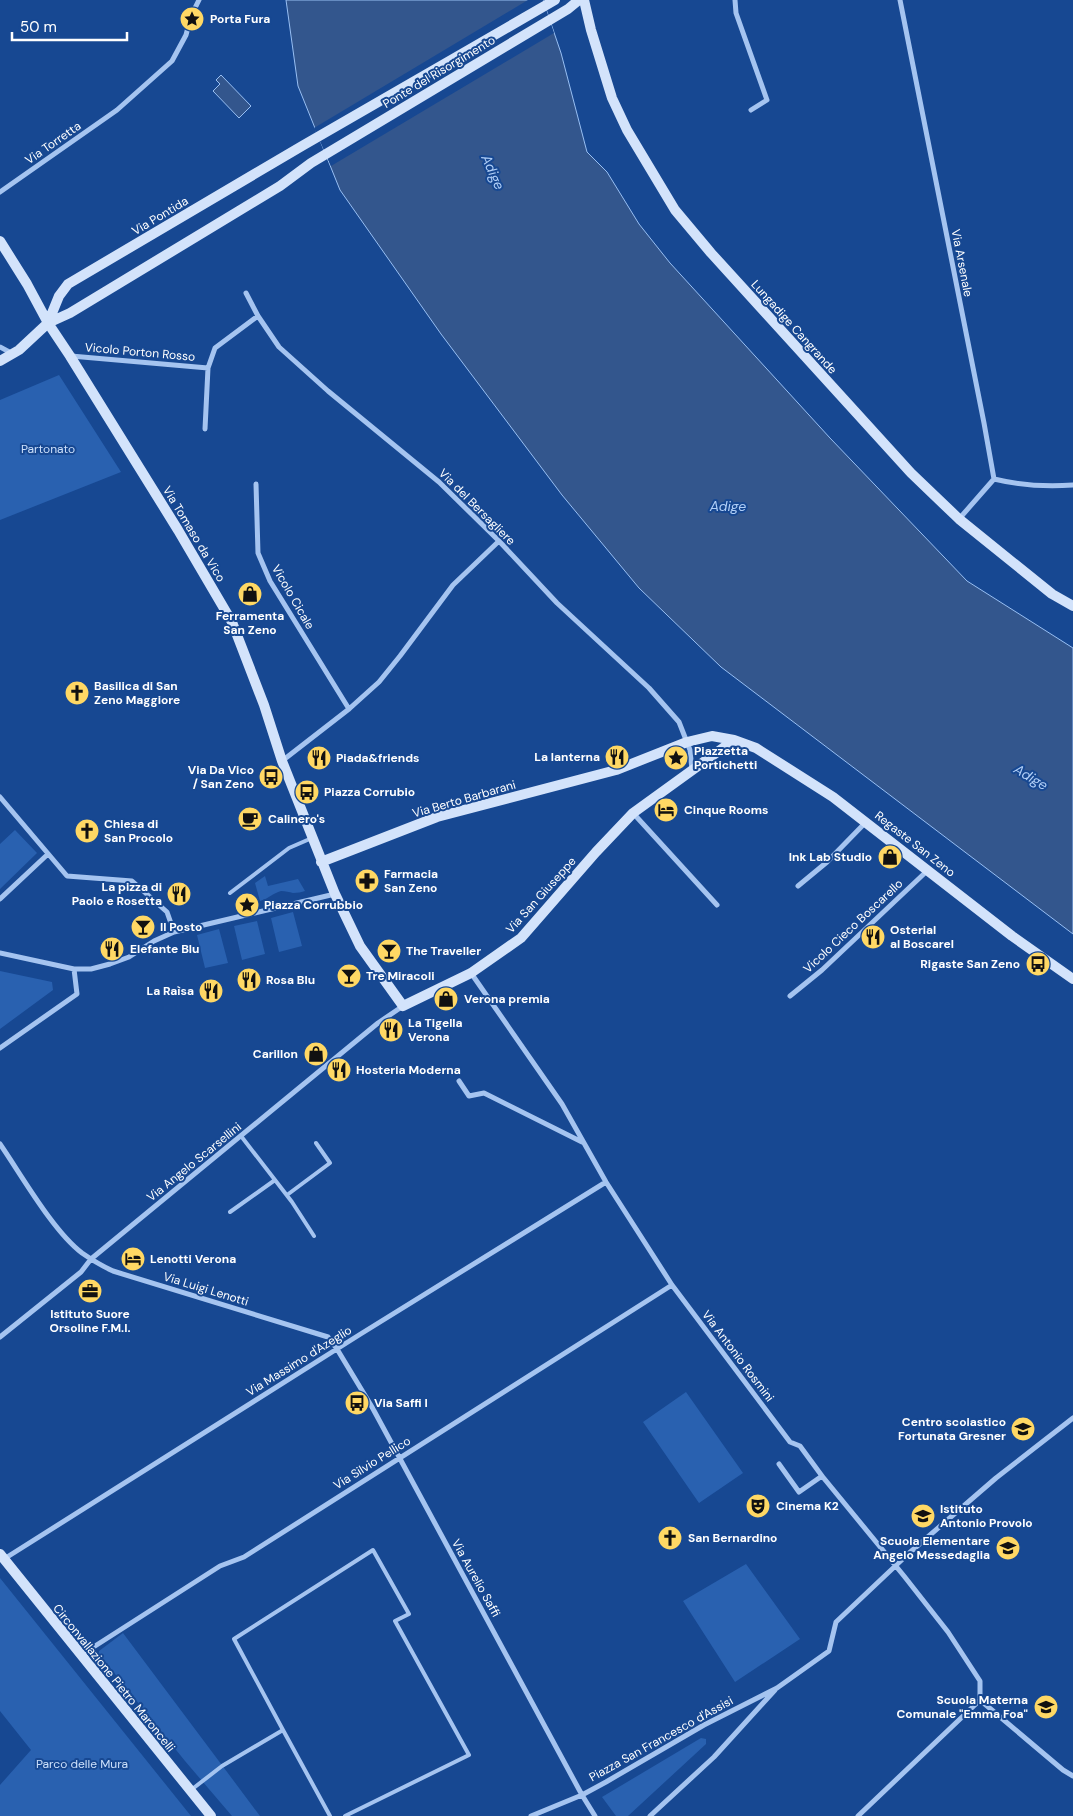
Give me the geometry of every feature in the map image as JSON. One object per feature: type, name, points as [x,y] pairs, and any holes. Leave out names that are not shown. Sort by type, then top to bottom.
[{"type":"street","name":"Via Torretta","points":[[0,192],[117,110],[172,61],[186,35],[199,0]]},
{"type":"street","name":"Ponte del Risorgimento","points":[[302,146],[555,0]]},
{"type":"street","name":"Ponte del Risorgimento","points":[[311,164],[568,9],[579,0]]},
{"type":"street","name":"Lungadige Cangrande","points":[[584,0],[591,30],[612,98],[627,130],[675,210],[911,473],[959,519],[1052,594],[1073,606]]},
{"type":"street","points":[[735,0],[736,13],[767,100],[751,110]]},
{"type":"street","name":"Via Arsenale","points":[[900,0],[994,480]]},
{"type":"street","name":"Via Pontida","points":[[48,323],[59,296],[68,284],[302,146]]},
{"type":"street","name":"Via Pontida","points":[[0,362],[14,354],[48,323],[70,313],[280,186],[311,164]]},
{"type":"street","name":"Via Tomaso da Vico","points":[[0,241],[27,284],[48,323],[178,530],[232,622],[321,862]]},
{"type":"street","name":"Via del Bersagliere","points":[[246,293],[258,316],[279,347],[328,391],[439,482],[499,541],[557,603],[649,688],[679,722],[687,742]]},
{"type":"street","name":"Vicolo Porton Rosso","points":[[205,429],[208,368],[215,348],[258,316]]},
{"type":"street","points":[[0,347],[14,354]]},
{"type":"street","name":"Vicolo Porton Rosso","points":[[70,356],[208,368]]},
{"type":"street","points":[[959,519],[994,480],[1058,486],[1073,485]]},
{"type":"street","name":"Vicolo Cicale","points":[[256,484],[258,553],[270,580],[349,709]]},
{"type":"street","points":[[282,761],[349,709],[384,675],[453,585],[499,541]]},
{"type":"street","points":[[692,772],[687,742],[712,736],[734,740]]},
{"type":"street","points":[[717,905],[633,813],[734,740]]},
{"type":"street","name":"Regaste San Zeno","points":[[734,740],[756,748],[833,797],[1012,936],[1073,979]]},
{"type":"street","name":"Via Berto Barbarani","points":[[321,862],[437,817],[616,770],[687,742]]},
{"type":"street","points":[[0,797],[67,876],[132,881],[167,912],[174,932]]},
{"type":"street","name":"Via San Giuseppe","points":[[402,1006],[471,973],[521,938],[596,852],[633,813]]},
{"type":"street","points":[[798,886],[827,862],[867,822]]},
{"type":"street","points":[[0,899],[48,854]]},
{"type":"street","points":[[321,862],[360,946],[402,1006]]},
{"type":"street","name":"Vicolo Cieco Boscarello","points":[[790,996],[822,970],[928,870]]},
{"type":"street","points":[[0,953],[74,969],[91,969],[129,957],[154,941],[174,932],[335,894]]},
{"type":"street","points":[[0,1048],[77,994],[74,969]]},
{"type":"street","name":"Via Antonio Rosmini","points":[[471,973],[562,1104],[606,1182],[672,1285],[790,1442],[800,1446],[948,1632],[980,1681],[980,1700]]},
{"type":"street","name":"Via Angelo Scarsellini","points":[[0,1337],[81,1272],[91,1259],[378,1022],[402,1006]]},
{"type":"street","points":[[459,1081],[469,1096],[484,1094],[583,1142]]},
{"type":"street","name":"Via Luigi Lenotti","points":[[0,1144],[55,1225],[81,1252],[91,1259],[112,1271],[328,1337],[337,1349]]},
{"type":"street","name":"Via Massimo d'Azeglio","points":[[2,1556],[606,1182]]},
{"type":"street","name":"Via Silvio Pellico","points":[[80,1655],[220,1566],[244,1557],[672,1285]]},
{"type":"street","name":"Via Aurelio Saffi","points":[[337,1349],[399,1458],[582,1795],[596,1816]]},
{"type":"street","name":"Piazza San Francesco d'Assisi","points":[[531,1816],[582,1795],[704,1724],[777,1688],[829,1651],[836,1622],[895,1566],[996,1478],[1073,1418]]},
{"type":"street","points":[[779,1464],[799,1492],[822,1476]]},
{"type":"street","name":"Circonvallazione Pietro Maroncelli","points":[[2,1556],[211,1816]]},
{"type":"street","name":"Piazza San Francesco d'Assisi","points":[[650,1816],[714,1757],[777,1688]]},
{"type":"street","points":[[858,1816],[980,1700],[1063,1770],[1073,1776]]},
{"type":"lane","points":[[230,893],[289,848],[312,838]]},
{"type":"lane","points":[[241,1136],[287,1195],[314,1236]]},
{"type":"lane","points":[[287,1195],[330,1163],[316,1143]]},
{"type":"lane","points":[[230,1212],[275,1180]]},
{"type":"lane","points":[[330,1816],[234,1639],[373,1550],[409,1614],[395,1621],[469,1754],[345,1816]]},
{"type":"lane","points":[[190,1791],[222,1766],[282,1730]]},
{"type":"green space","name":"Partonato","points":[[59,375],[121,472],[0,520],[0,400]]},
{"type":"green space","points":[[15,830],[37,853],[0,889],[0,844]]},
{"type":"green space","points":[[265,876],[268,886],[298,879],[305,891],[293,893],[281,891],[260,901],[255,883]]},
{"type":"green space","points":[[293,912],[302,946],[279,952],[271,918]]},
{"type":"green space","points":[[257,921],[265,954],[242,960],[234,926]]},
{"type":"green space","points":[[219,929],[228,963],[205,968],[197,935]]},
{"type":"green space","points":[[0,971],[52,982],[53,990],[0,1029]]},
{"type":"green space","points":[[686,1392],[743,1473],[699,1503],[643,1422]]},
{"type":"green space","points":[[746,1564],[800,1639],[735,1682],[683,1601]]},
{"type":"green space","name":"Parco delle Mura","points":[[0,1578],[191,1816],[0,1816],[0,1785],[31,1750],[0,1711]]},
{"type":"green space","points":[[123,1633],[260,1816],[232,1816],[99,1654],[99,1651]]},
{"type":"green space","points":[[701,1738],[706,1739],[706,1744],[628,1816],[616,1816],[602,1797]]},
{"type":"water","name":"Adige","points":[[286,0],[543,0],[561,53],[587,152],[607,172],[639,224],[670,263],[830,438],[967,581],[1073,648],[1073,934],[721,667],[639,588],[562,495],[441,334],[340,190],[298,86]]},
{"type":"water","points":[[221,75],[251,106],[239,118],[213,91],[220,84],[216,80]]},
{"type":"pier","points":[[528,0],[543,0],[554,33],[331,166],[314,128]]},
{"type":"place","name":"Porta Fura","points":[[192,19]]},
{"type":"place","name":"Ferramenta San Zeno","points":[[250,594]]},
{"type":"place","name":"Basilica di San Zeno Maggiore","points":[[77,693]]},
{"type":"place","name":"La lanterna","points":[[617,757]]},
{"type":"place","name":"Piada&friends","points":[[319,758]]},
{"type":"place","name":"Piazzetta Portichetti","points":[[676,758]]},
{"type":"place","name":"Via Da Vico / San Zeno","points":[[271,777]]},
{"type":"place","name":"Piazza Corrubio","points":[[307,792]]},
{"type":"place","name":"Cinque Rooms","points":[[666,810]]},
{"type":"place","name":"Calinero's","points":[[250,819]]},
{"type":"place","name":"Chiesa di San Procolo","points":[[87,831]]},
{"type":"place","name":"Ink Lab Studio","points":[[890,857]]},
{"type":"place","name":"Farmacia San Zeno","points":[[367,881]]},
{"type":"place","name":"La pizza di Paolo e Rosetta","points":[[179,894]]},
{"type":"place","name":"Piazza Corrubbio","points":[[247,905]]},
{"type":"place","name":"Il Posto","points":[[143,927]]},
{"type":"place","name":"Osterial al Boscarel","points":[[873,937]]},
{"type":"place","name":"Elefante Blu","points":[[112,949]]},
{"type":"place","name":"The Traveller","points":[[389,951]]},
{"type":"place","name":"Rigaste San Zeno","points":[[1038,964]]},
{"type":"place","name":"Tre Miracoli","points":[[349,976]]},
{"type":"place","name":"Rosa Blu","points":[[249,980]]},
{"type":"place","name":"La Raìsa","points":[[211,991]]},
{"type":"place","name":"Verona premia","points":[[446,999]]},
{"type":"place","name":"La Tigella Verona","points":[[391,1030]]},
{"type":"place","name":"Carillon","points":[[316,1054]]},
{"type":"place","name":"Hosteria Moderna","points":[[339,1070]]},
{"type":"place","name":"Lenotti Verona","points":[[133,1259]]},
{"type":"place","name":"Istituto Suore Orsoline F.M.I.","points":[[90,1291]]},
{"type":"place","name":"Via Saffi I","points":[[357,1403]]},
{"type":"place","name":"Centro scolastico Fortunata Gresner","points":[[1023,1429]]},
{"type":"place","name":"Cinema K2","points":[[758,1506]]},
{"type":"place","name":"Istituto Antonio Provolo","points":[[923,1516]]},
{"type":"place","name":"San Bernardino","points":[[670,1538]]},
{"type":"place","name":"Scuola Elementare Angelo Messedaglia","points":[[1008,1548]]},
{"type":"place","name":"Scuola Materna Comunale \"Emma Foa\"","points":[[1046,1707]]}]
